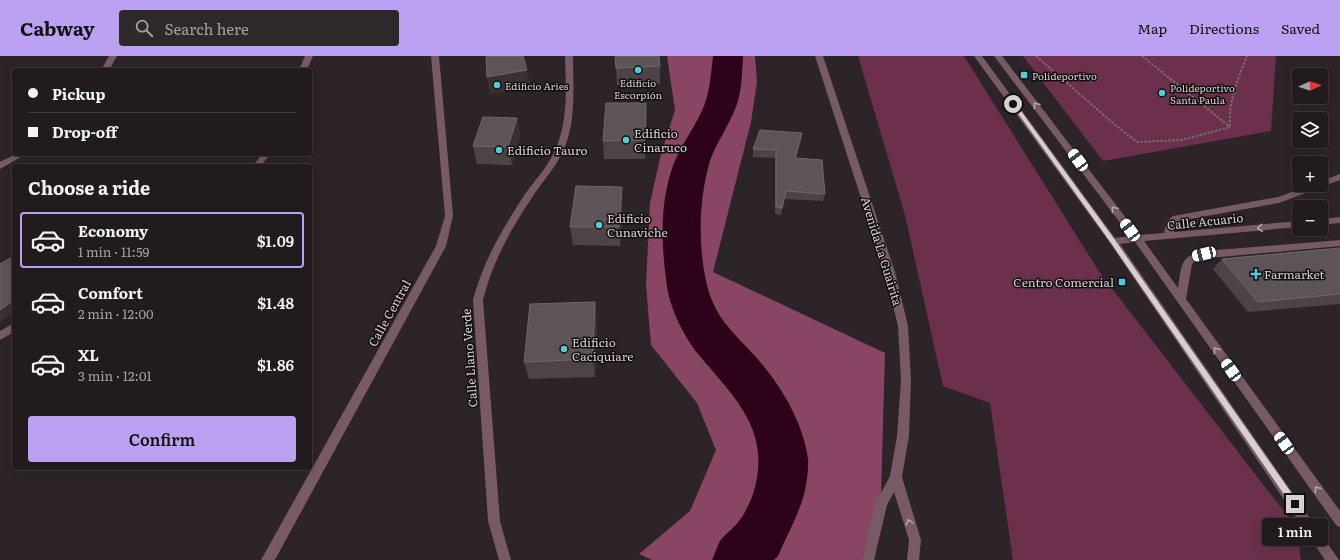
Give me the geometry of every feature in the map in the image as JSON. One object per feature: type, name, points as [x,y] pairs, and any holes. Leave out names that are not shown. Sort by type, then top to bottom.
[{"type":"street","points":[[106,68],[113,56]]},
{"type":"street","points":[[304,68],[309,56]]},
{"type":"street","name":"Calle Central","points":[[267,560],[441,246],[449,216],[435,56]]},
{"type":"street","name":"Calle Llano Verde","points":[[505,560],[494,520],[478,300],[482,279],[490,259],[505,231],[558,154],[567,128],[570,106],[569,56]]},
{"type":"street","name":"Avenida La Guairita","points":[[819,56],[890,272],[903,326],[906,380],[902,436],[896,477],[881,504],[868,560]]},
{"type":"street","points":[[978,56],[1113,241],[1333,560]]},
{"type":"street","points":[[998,56],[1138,240],[1340,521]]},
{"type":"street","points":[[0,166],[18,156]]},
{"type":"street","points":[[258,164],[264,156]]},
{"type":"street","points":[[1328,182],[1340,177]]},
{"type":"street","points":[[1168,237],[1172,221],[1176,218],[1279,200],[1301,192]]},
{"type":"street","points":[[1328,221],[1340,220]]},
{"type":"street","name":"Calle Acuario","points":[[1113,241],[1138,240],[1292,225]]},
{"type":"street","points":[[1181,300],[1187,263],[1195,256],[1340,243]]},
{"type":"street","points":[[0,336],[12,329]]},
{"type":"street","name":"Avenida La Guairita","points":[[896,477],[915,540],[913,560]]},
{"type":"path","points":[[1036,56],[1114,124],[1137,142],[1182,140],[1212,133],[1230,126]]},
{"type":"path","points":[[1142,56],[1230,126]]},
{"type":"path","points":[[1230,126],[1229,117],[1235,87],[1247,56]]},
{"type":"shaded area","points":[[667,56],[755,56],[757,82],[751,122],[713,272],[885,353],[881,495],[862,560],[652,560],[639,554],[690,511],[716,450],[697,403],[651,345],[646,285],[650,203],[661,154],[675,110]]},
{"type":"shaded area","points":[[858,56],[964,56],[1100,273],[1296,527],[1301,560],[1013,560],[990,403],[943,386],[905,215]]},
{"type":"shaded area","name":"Polideportivo Santa Paula","points":[[1023,56],[1276,56],[1271,131],[1103,161]]},
{"type":"building","points":[[486,56],[523,56],[527,70],[487,77]]},
{"type":"building","points":[[615,56],[659,56],[660,66],[616,68]]},
{"type":"building","points":[[606,103],[646,103],[645,140],[603,141]]},
{"type":"building","points":[[483,117],[517,118],[508,147],[473,146]]},
{"type":"building","points":[[760,130],[802,133],[795,158],[822,160],[825,194],[786,191],[782,208],[776,207],[776,150],[753,149]]},
{"type":"building","points":[[576,186],[622,187],[619,227],[570,227]]},
{"type":"building","points":[[1340,248],[1340,294],[1258,302],[1222,259]]},
{"type":"building","points":[[12,257],[12,301],[0,310],[0,264]]},
{"type":"building","name":"Edificio Caciquiare","points":[[595,302],[593,359],[524,362],[530,304]]},
{"type":"waterway","points":[[728,56],[726,80],[720,106],[692,163],[684,197],[681,224],[686,281],[695,313],[712,340],[739,369],[761,397],[776,427],[784,460],[778,497],[759,538],[739,560]]},
{"type":"place","name":"Edificio Escorpión","points":[[638,70]]},
{"type":"place","name":"Polideportivo","points":[[1024,75]]},
{"type":"place","name":"Edificio Aries","points":[[497,85]]},
{"type":"place","name":"Polideportivo Santa Paula","points":[[1162,93]]},
{"type":"place","name":"Edificio Cinaruco","points":[[626,140]]},
{"type":"place","name":"Edificio Tauro","points":[[499,150]]},
{"type":"place","name":"Edificio Cunaviche","points":[[599,225]]},
{"type":"place","name":"Farmarket","points":[[1256,274]]},
{"type":"place","name":"Centro Comercial","points":[[1122,282]]},
{"type":"place","name":"Edificio Caciquiare","points":[[564,349]]},
{"type":"route","points":[[1013,104],[1113,241],[1295,504]]}]
